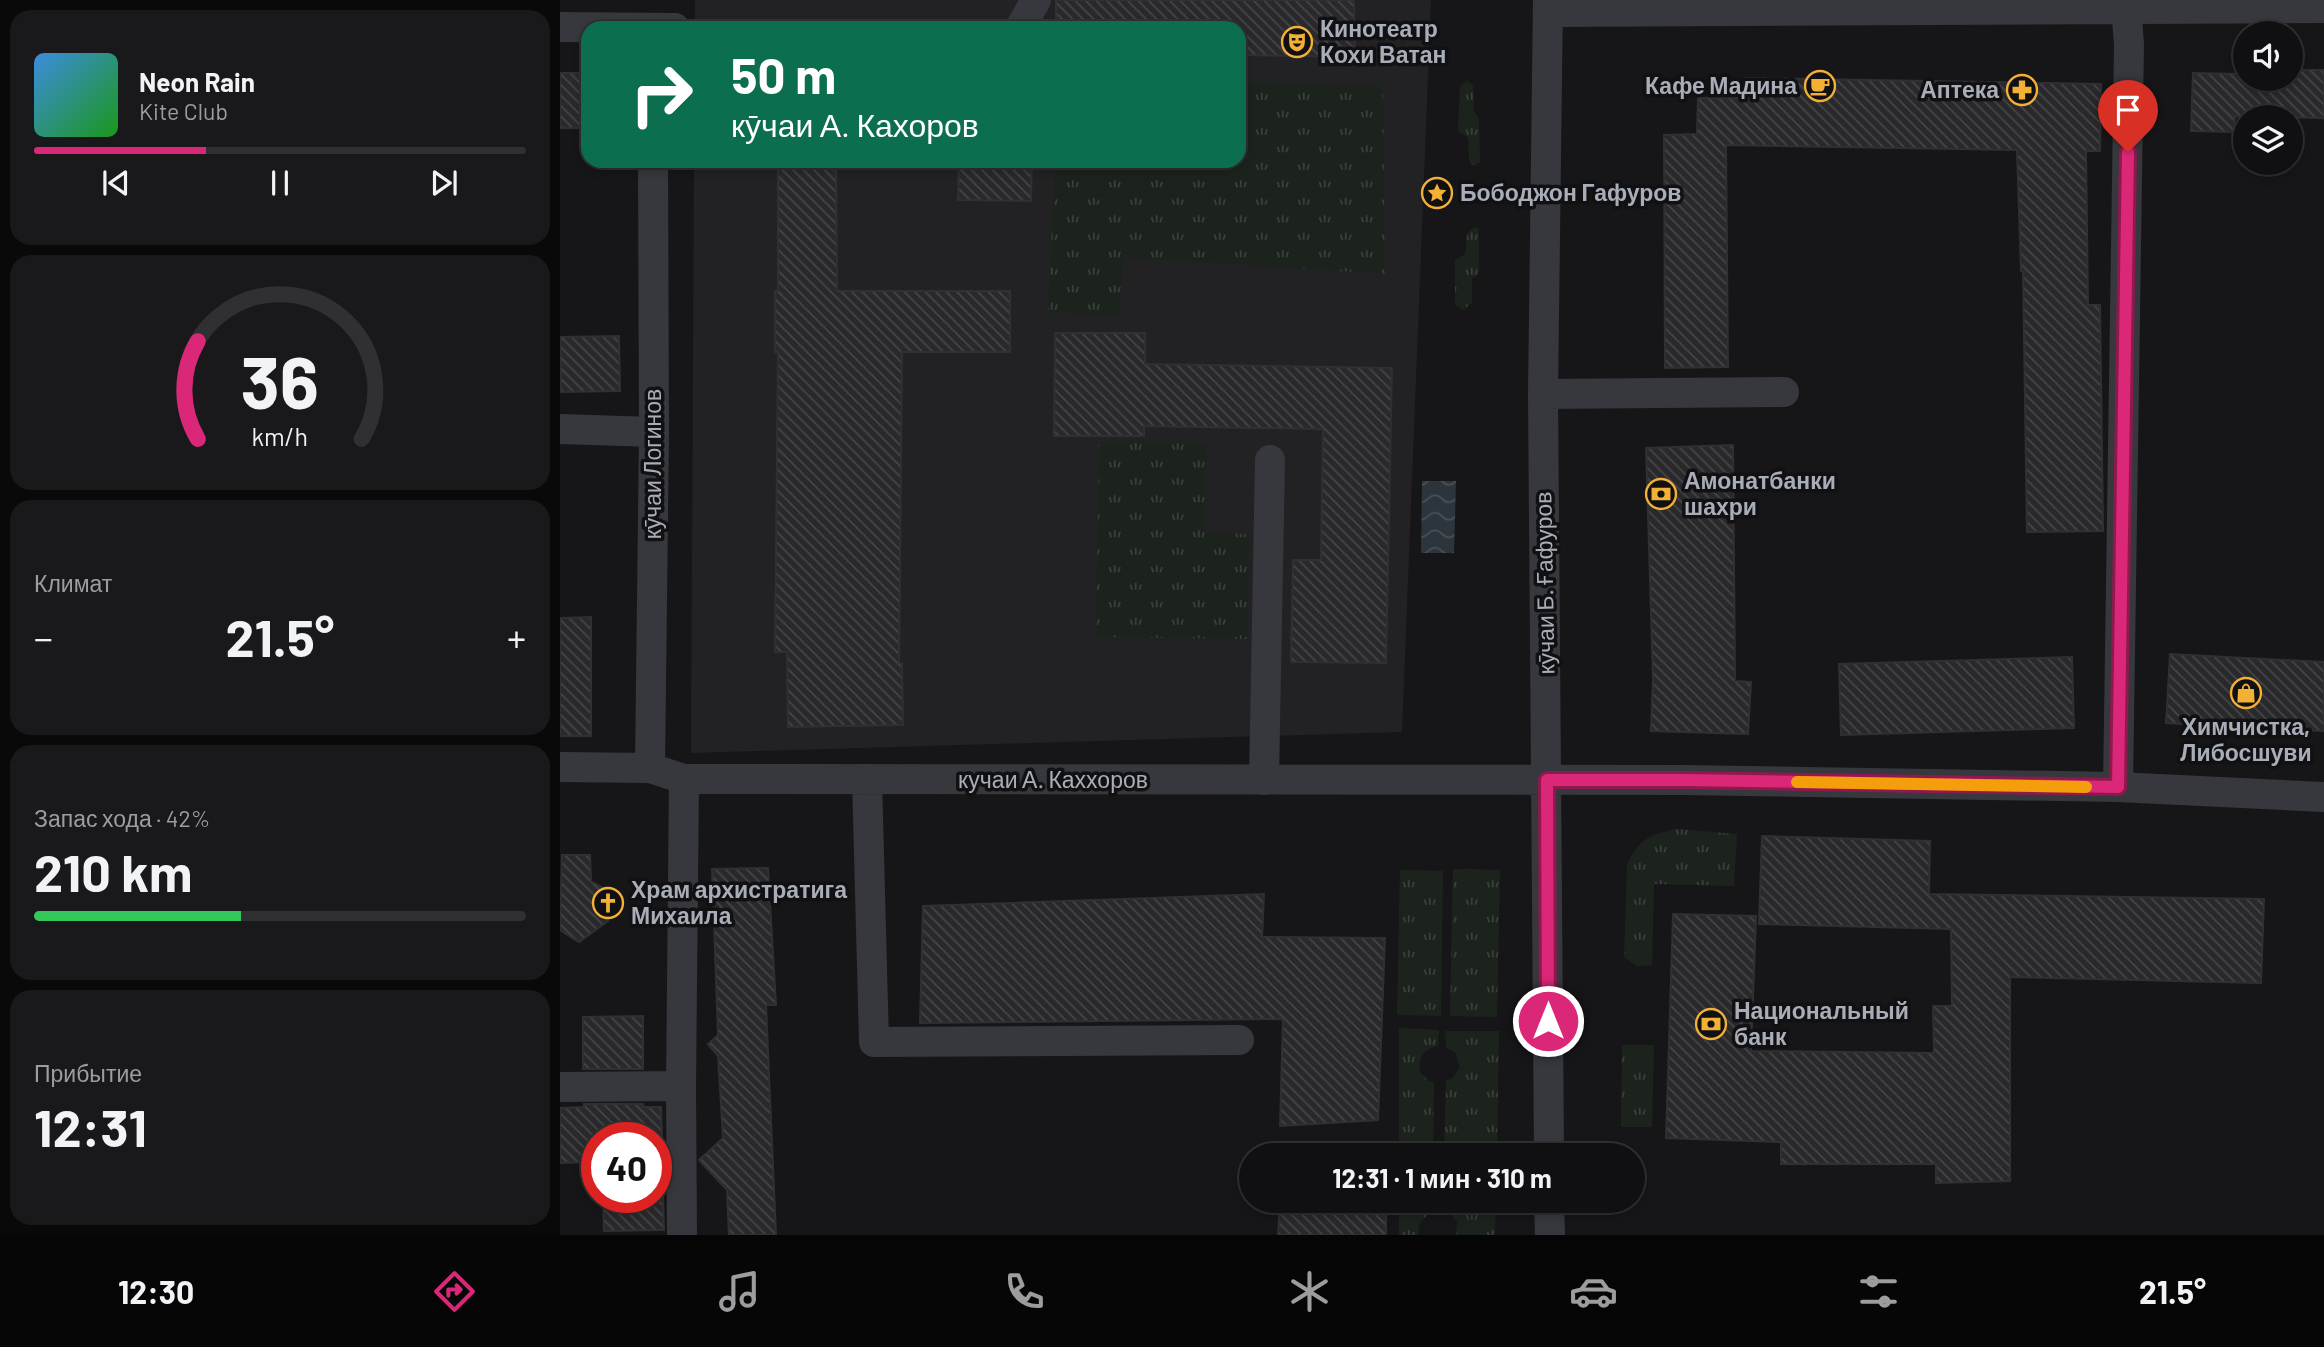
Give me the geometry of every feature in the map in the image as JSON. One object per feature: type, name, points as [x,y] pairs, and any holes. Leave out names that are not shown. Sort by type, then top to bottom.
[{"type":"street","points":[[652,0],[652,21]]},
{"type":"street","points":[[1024,21],[1036,0]]},
{"type":"street","points":[[1548,6],[2126,7],[2180,4],[2324,8]]},
{"type":"street","name":"кӯчаи Б. Ғафуров","points":[[1548,6],[1543,394],[1549,1143]]},
{"type":"street","points":[[2118,787],[2129,44],[2126,7]]},
{"type":"street","points":[[560,27],[581,27]]},
{"type":"street","name":"кӯчаи Логинов","points":[[650,768],[654,432],[653,168]]},
{"type":"street","points":[[1543,394],[1784,392]]},
{"type":"street","points":[[560,429],[654,432]]},
{"type":"street","points":[[1264,780],[1270,460]]},
{"type":"street","name":"кучаи А. Каххоров","points":[[560,767],[650,768],[684,779],[1684,780],[2118,787],[2324,797]]},
{"type":"street","points":[[682,1235],[684,779]]},
{"type":"street","points":[[867,779],[874,1042],[1239,1040]]},
{"type":"street","points":[[560,1087],[681,1086]]},
{"type":"street","points":[[1549,1213],[1550,1235]]},
{"type":"shaded area","points":[[695,0],[1431,0],[1402,732],[691,753],[694,168],[1246,168],[1246,21],[695,21]]},
{"type":"green space","points":[[1246,81],[1383,87],[1385,274],[1123,257],[1120,316],[1048,312],[1055,168],[1246,168]]},
{"type":"green space","points":[[1467,81],[1473,85],[1474,112],[1479,118],[1480,162],[1474,166],[1469,161],[1468,138],[1458,131],[1460,86]]},
{"type":"green space","points":[[1475,227],[1479,229],[1479,274],[1472,278],[1472,302],[1464,310],[1455,305],[1455,260],[1464,255],[1468,232]]},
{"type":"green space","points":[[1099,442],[1206,444],[1204,533],[1249,534],[1247,639],[1096,637]]},
{"type":"green space","points":[[1676,829],[1737,834],[1734,886],[1654,884],[1652,965],[1637,966],[1624,957],[1627,866],[1635,850],[1645,840]]},
{"type":"green space","points":[[1453,869],[1500,870],[1497,1017],[1450,1016]]},
{"type":"green space","points":[[1400,870],[1443,871],[1441,1016],[1397,1015]]},
{"type":"green space","points":[[1399,1028],[1439,1030],[1438,1046],[1425,1052],[1420,1067],[1420,1072],[1427,1080],[1434,1083],[1433,1143],[1399,1143]]},
{"type":"green space","points":[[1445,1031],[1499,1031],[1497,1143],[1444,1143],[1446,1081],[1453,1078],[1460,1067],[1455,1052],[1446,1048]]},
{"type":"green space","points":[[1622,1045],[1654,1045],[1652,1127],[1621,1127]]},
{"type":"green space","points":[[1399,1213],[1431,1213],[1422,1221],[1419,1235],[1399,1235]]},
{"type":"green space","points":[[1448,1213],[1496,1213],[1495,1235],[1456,1235],[1457,1222]]},
{"type":"water","points":[[1422,481],[1456,481],[1454,553],[1421,553]]},
{"type":"building","name":"Кинотеатр Кохи Ватан","points":[[1056,0],[1354,0],[1355,57],[1246,55],[1246,21],[1056,21]]},
{"type":"building","points":[[2303,70],[2324,70],[2324,118],[2303,118],[2303,105],[2233,105],[2233,132],[2191,131],[2193,73],[2233,74],[2233,91],[2303,91]]},
{"type":"building","points":[[560,73],[581,73],[581,128],[560,128]]},
{"type":"building","points":[[1745,78],[2101,84],[2100,151],[2086,151],[2088,305],[2100,305],[2103,531],[2027,532],[2023,271],[2017,150],[1726,145],[1728,367],[1665,368],[1664,135],[1697,134],[1698,98],[1745,98]]},
{"type":"building","points":[[778,168],[836,168],[837,291],[1010,291],[1010,352],[902,352],[899,663],[902,663],[903,725],[788,727],[787,652],[775,652],[778,352],[775,352],[775,291],[778,291]]},
{"type":"building","points":[[959,168],[1032,168],[1031,201],[958,200]]},
{"type":"building","points":[[1055,333],[1145,333],[1145,364],[1392,368],[1386,663],[1291,662],[1293,560],[1321,560],[1323,429],[1144,426],[1144,436],[1054,436]]},
{"type":"building","points":[[619,336],[620,391],[561,392],[560,337]]},
{"type":"building","points":[[1733,445],[1735,681],[1751,682],[1748,734],[1651,731],[1653,678],[1646,448]]},
{"type":"building","points":[[591,617],[591,736],[560,736],[560,618]]},
{"type":"building","name":"Химчистка, Либосшуви","points":[[2170,654],[2324,662],[2324,731],[2166,723]]},
{"type":"building","points":[[2072,657],[2074,728],[1841,735],[1839,664]]},
{"type":"building","points":[[1762,836],[1930,841],[1929,894],[2264,899],[2261,983],[2010,977],[2010,1181],[1936,1183],[1936,1164],[1781,1164],[1781,1142],[1666,1138],[1673,914],[1756,916],[1751,1051],[1934,1053],[1933,1006],[1952,1006],[1951,929],[1759,924]]},
{"type":"building","points":[[562,855],[590,855],[591,881],[607,890],[608,921],[579,942],[560,930]]},
{"type":"building","points":[[768,868],[776,1005],[766,1005],[776,1235],[729,1235],[727,1190],[699,1160],[723,1138],[718,1056],[708,1044],[718,1035],[712,869]]},
{"type":"building","points":[[1264,894],[1262,937],[1385,938],[1378,1120],[1280,1126],[1283,1019],[920,1023],[923,906]]},
{"type":"building","points":[[643,1016],[643,1069],[583,1069],[583,1017]]},
{"type":"building","points":[[584,1104],[643,1104],[643,1107],[661,1107],[661,1122],[581,1122],[581,1162],[560,1163],[560,1108],[584,1107]]},
{"type":"building","points":[[603,1213],[663,1213],[664,1230],[604,1231]]},
{"type":"building","points":[[1279,1213],[1386,1213],[1386,1235],[1278,1235]]},
{"type":"slow traffic","points":[[1797,782],[2086,787]]},
{"type":"place","name":"Кинотеатр Кохи Ватан","points":[[1297,42]]},
{"type":"place","name":"Кафе Мадина","points":[[1820,86]]},
{"type":"place","name":"Аптека","points":[[2022,90]]},
{"type":"place","name":"Бободжон Гафуров","points":[[1437,193]]},
{"type":"place","name":"Амонатбанки шахри","points":[[1661,494]]},
{"type":"place","name":"Химчистка, Либосшуви","points":[[2246,693]]},
{"type":"place","name":"Храм архистратига Михаила","points":[[608,903]]},
{"type":"place","name":"Национальный банк","points":[[1711,1024]]},
{"type":"route","points":[[1548,1021],[1547,780],[2118,787],[2128,152]]}]
